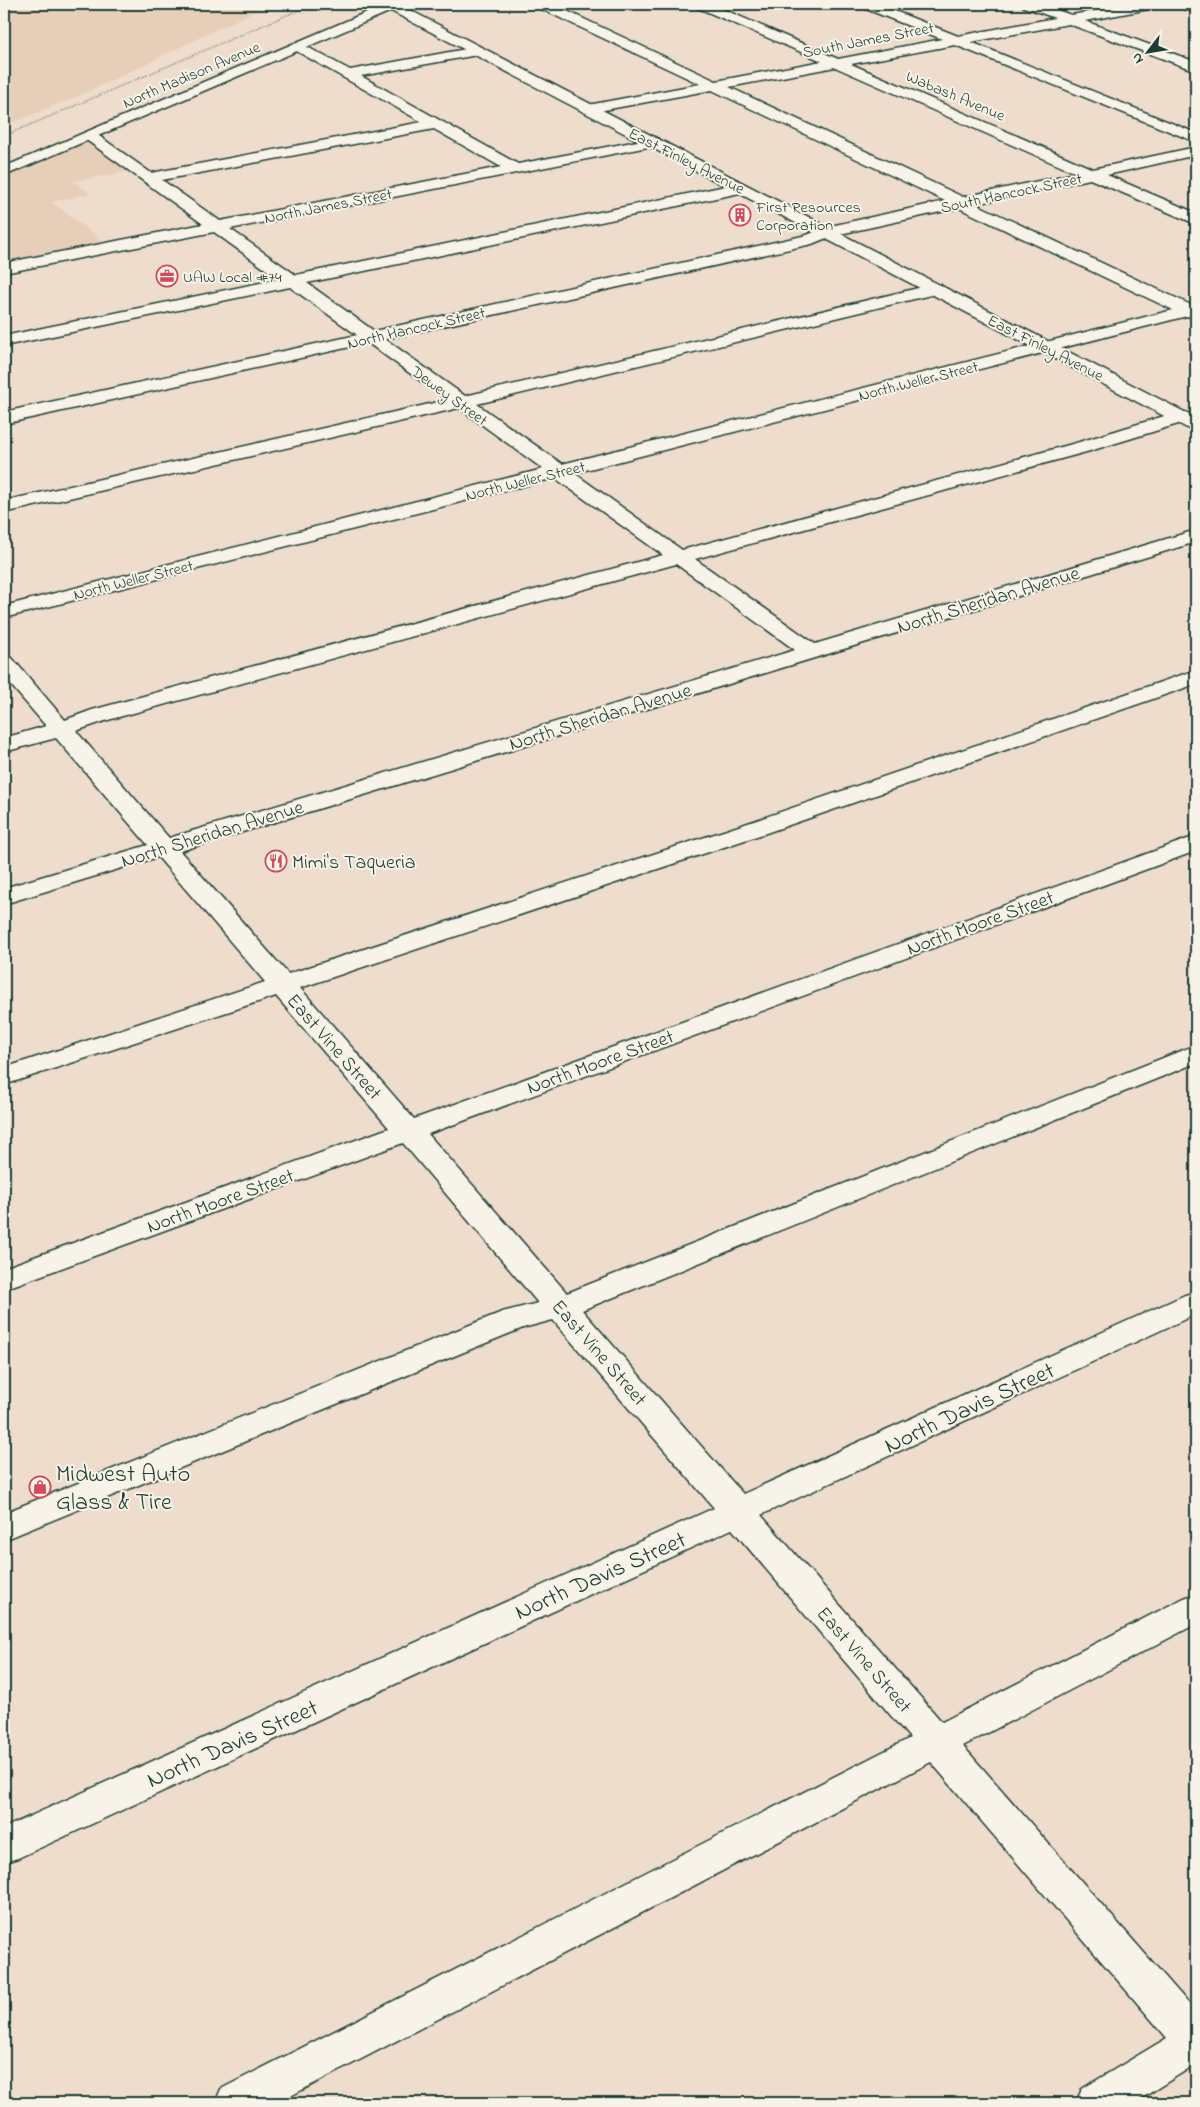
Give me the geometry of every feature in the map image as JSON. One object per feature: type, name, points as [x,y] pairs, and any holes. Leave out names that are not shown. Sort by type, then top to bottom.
[{"type":"street","points":[[542,4],[1194,312]]},
{"type":"street","name":"Wabash Avenue","points":[[701,4],[1196,219]]},
{"type":"street","points":[[866,4],[1196,138]]},
{"type":"street","points":[[1029,4],[1196,67]]},
{"type":"street","name":"South James Street","points":[[588,109],[1154,4]]},
{"type":"street","points":[[1183,4],[1196,9]]},
{"type":"street","name":"North Madison Avenue","points":[[4,172],[394,5]]},
{"type":"street","name":"East Finley Avenue","points":[[394,5],[477,51],[1189,421]]},
{"type":"street","points":[[298,46],[516,169]]},
{"type":"street","points":[[348,74],[477,51]]},
{"type":"street","points":[[148,178],[436,124]]},
{"type":"street","name":"Dewey Street","points":[[90,136],[812,652]]},
{"type":"street","name":"North James Street","points":[[4,268],[653,142]]},
{"type":"street","name":"South Hancock Street","points":[[826,232],[1196,151]]},
{"type":"street","points":[[4,341],[740,188]]},
{"type":"street","name":"North Hancock Street","points":[[4,418],[812,239],[826,232]]},
{"type":"street","points":[[4,507],[461,402],[935,289]]},
{"type":"street","name":"North Weller Street","points":[[4,612],[1047,347],[1194,312]]},
{"type":"street","points":[[4,745],[61,729],[100,715],[1068,451],[1189,421]]},
{"type":"street","name":"North Sheridan Avenue","points":[[4,896],[1196,536]]},
{"type":"street","name":"East Vine Street","points":[[4,663],[1196,2042]]},
{"type":"street","points":[[4,1077],[760,826],[1196,677]]},
{"type":"street","name":"North Moore Street","points":[[4,1279],[1196,843]]},
{"type":"street","points":[[4,1527],[514,1320],[561,1307],[1196,1053]]},
{"type":"street","name":"North Davis Street","points":[[4,1846],[1196,1302]]},
{"type":"street","points":[[236,2103],[1196,1608]]},
{"type":"street","points":[[1097,2103],[1196,2042]]},
{"type":"path","points":[[4,136],[313,4]]},
{"type":"shaded area","points":[[4,4],[270,4],[79,96],[4,126]]},
{"type":"shaded area","points":[[90,136],[137,170],[74,181],[90,194],[52,202],[110,247],[4,268],[4,172]]},
{"type":"place","name":"First Resources Corporation","points":[[740,215]]},
{"type":"place","name":"UAW Local #74","points":[[167,276]]},
{"type":"place","name":"Mimi's Taqueria","points":[[276,861]]},
{"type":"place","name":"Midwest Auto Glass & Tire","points":[[40,1487]]}]
